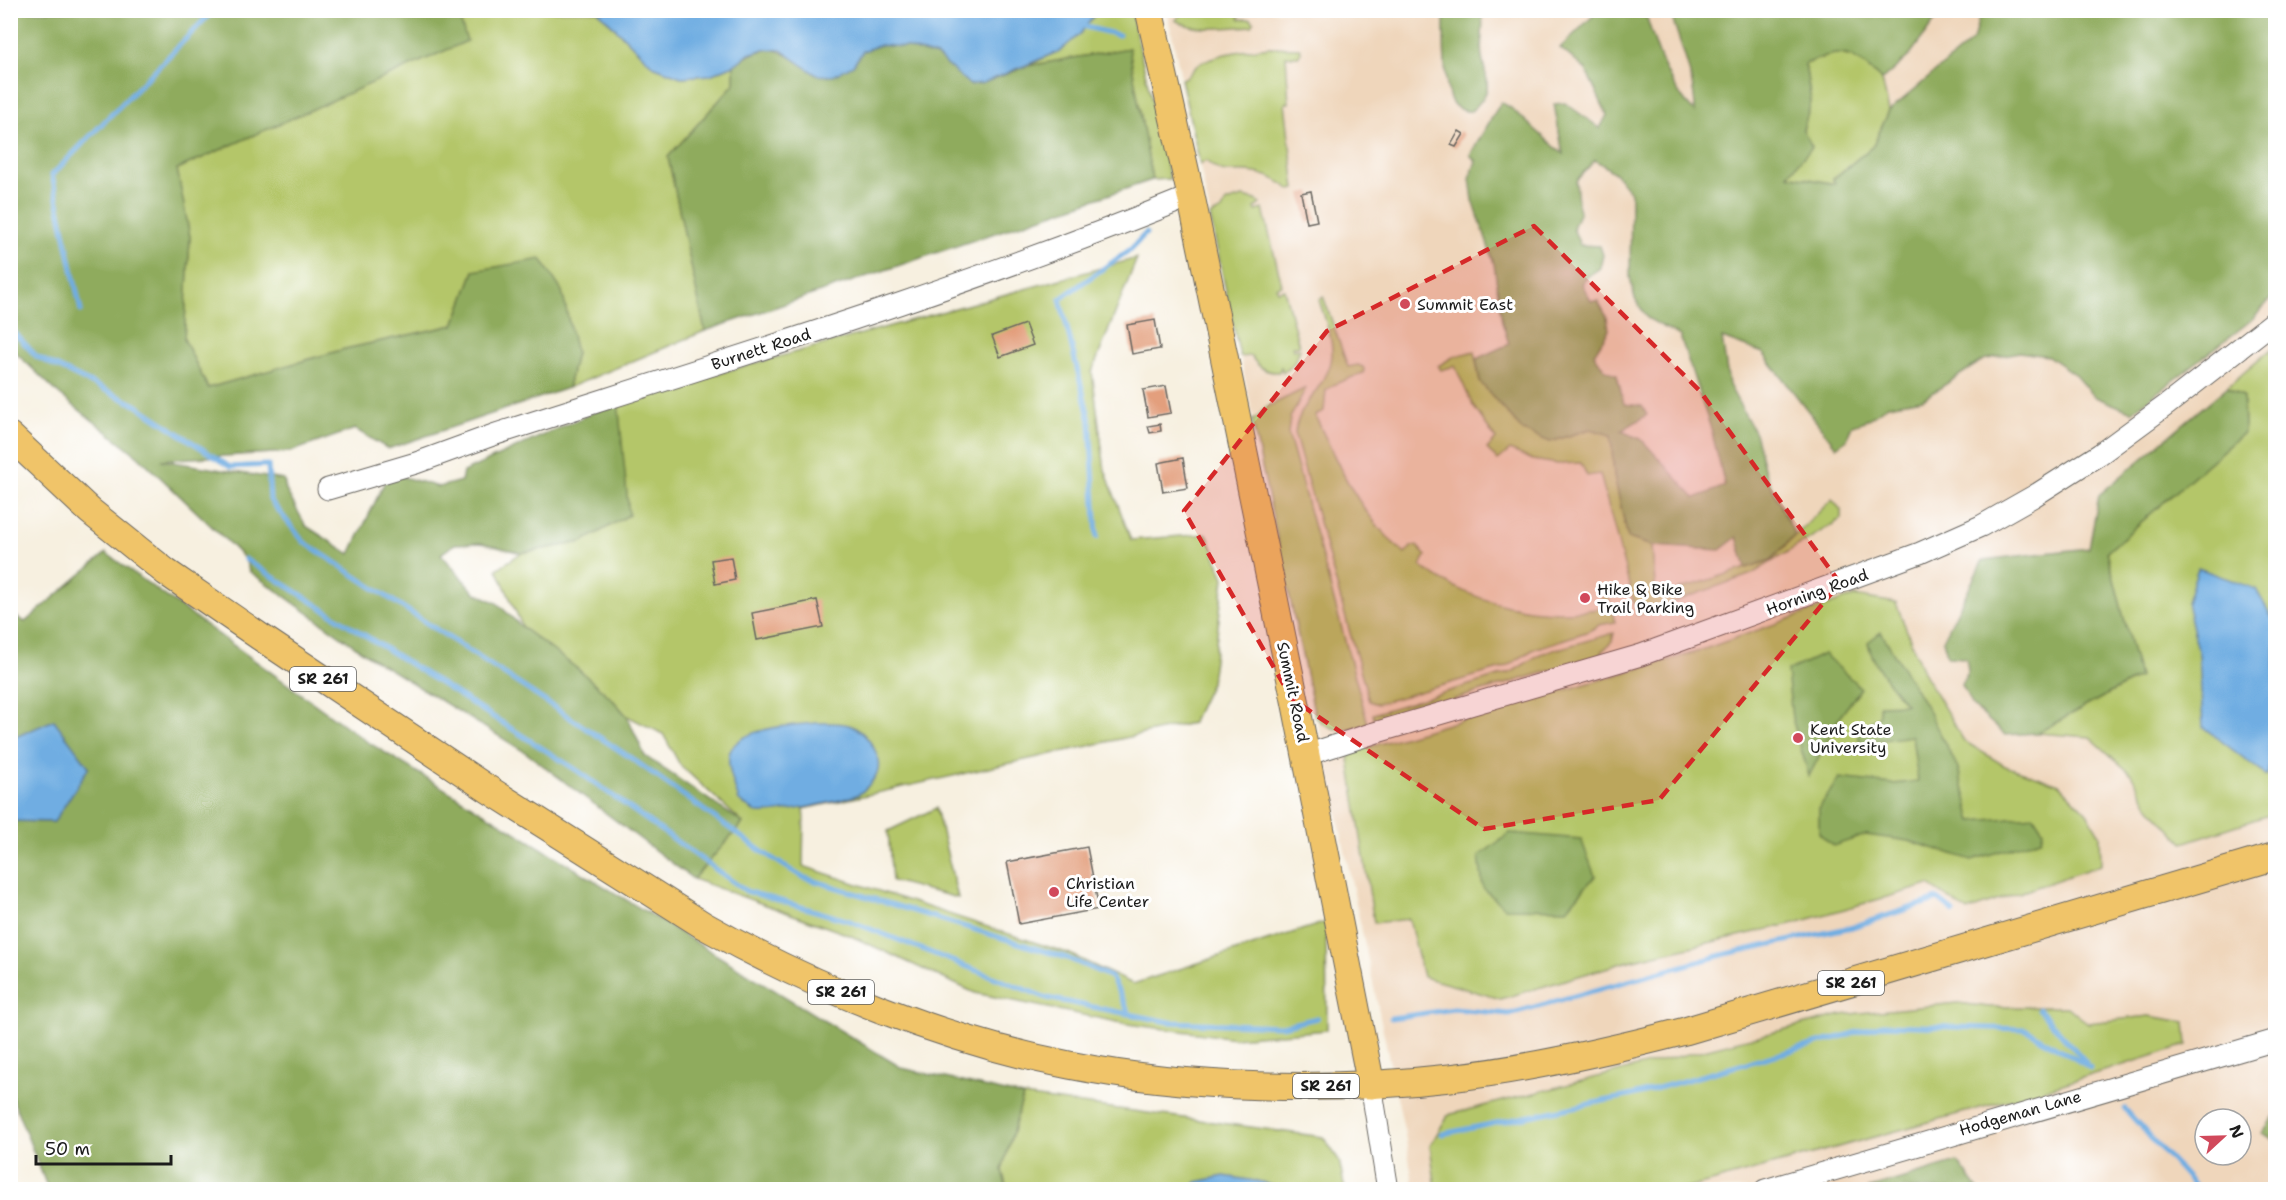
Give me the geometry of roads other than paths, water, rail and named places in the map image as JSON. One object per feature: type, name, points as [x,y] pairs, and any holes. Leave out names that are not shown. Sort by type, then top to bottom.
[{"type":"main road","name":"Summit Road","points":[[1149,10],[1191,196],[1371,1085]]},
{"type":"main road","name":"SR 261","points":[[10,436],[46,471],[134,548],[221,611],[479,783],[655,896],[739,945],[833,990],[948,1033],[1071,1066],[1129,1075],[1252,1085],[1371,1085],[1451,1078],[1535,1064],[1657,1038],[2276,856]]},
{"type":"street","name":"Burnett Road","points":[[328,489],[416,463],[494,435],[975,278],[1113,228],[1191,196]]},
{"type":"street","name":"Horning Road","points":[[1306,755],[1641,655],[1930,549],[1981,526],[2100,454],[2276,320]]},
{"type":"street","name":"Hodgeman Lane","points":[[1765,1190],[2276,1040]]},
{"type":"street","name":"Summit Road","points":[[1371,1085],[1388,1190]]},
{"type":"water","points":[[598,11],[1098,11],[1080,34],[1060,51],[983,83],[970,85],[937,56],[905,47],[880,45],[863,51],[853,65],[833,76],[817,75],[781,50],[764,49],[749,54],[734,65],[710,75],[681,77],[653,66]]},
{"type":"water","points":[[2198,568],[2256,589],[2275,623],[2276,739],[2267,776],[2203,727],[2199,655],[2187,602]]},
{"type":"water","points":[[54,720],[89,767],[54,822],[11,821],[11,739]]},
{"type":"water","points":[[817,723],[849,725],[868,740],[877,754],[878,770],[865,789],[859,794],[839,800],[766,813],[758,813],[739,801],[729,766],[729,755],[742,738],[767,729]]},
{"type":"water","points":[[1224,1176],[1262,1182],[1280,1189],[1190,1189],[1196,1182]]},
{"type":"waterway","points":[[81,311],[52,175],[214,10]]},
{"type":"waterway","points":[[1086,27],[1119,35]]},
{"type":"waterway","points":[[1097,537],[1090,421],[1060,299],[1131,249],[1146,233]]},
{"type":"waterway","points":[[10,328],[37,357],[136,405],[230,467],[268,465],[270,500],[304,542],[634,760],[764,853],[802,877],[1067,958],[1111,977],[1130,1014]]},
{"type":"waterway","points":[[245,559],[578,771],[746,891],[850,921],[1047,998],[1170,1022],[1282,1026],[1317,1018]]},
{"type":"waterway","points":[[1391,1018],[1454,1009],[1509,1014],[1726,954],[1852,927],[1938,899],[1954,912]]},
{"type":"waterway","points":[[2039,1009],[2086,1062]]},
{"type":"waterway","points":[[1442,1134],[1633,1095],[1883,1025],[2025,1029],[2091,1068]]},
{"type":"waterway","points":[[2125,1109],[2198,1190]]},
{"type":"place","name":"Summit East","points":[[1405,304]]},
{"type":"place","name":"Hike & Bike Trail Parking","points":[[1585,598]]},
{"type":"place","name":"Kent State University","points":[[1798,738]]},
{"type":"place","name":"Christian Life Center","points":[[1054,892]]}]
